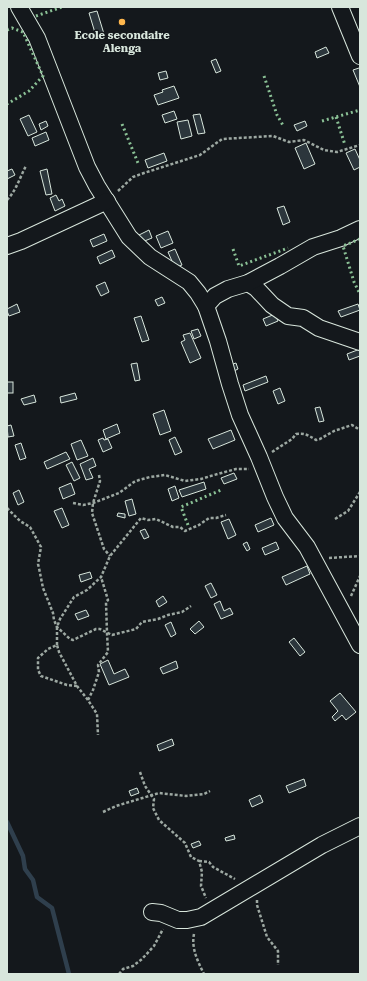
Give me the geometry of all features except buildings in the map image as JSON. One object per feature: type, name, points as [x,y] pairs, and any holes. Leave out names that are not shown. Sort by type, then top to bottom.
[{"type":"street","points":[[19,7],[37,38],[86,167],[97,186],[129,237],[150,257],[189,282],[206,306],[240,415],[261,461],[275,497],[285,518],[307,547],[356,629],[360,645]]},
{"type":"street","points":[[340,7],[360,56]]},
{"type":"street","points":[[7,246],[107,201]]},
{"type":"street","points":[[206,306],[215,296],[222,292],[248,283],[313,247],[341,238],[360,229]]},
{"type":"street","points":[[248,283],[256,288],[272,305],[288,316],[303,318],[319,328],[360,342]]},
{"type":"street","points":[[152,912],[161,913],[178,920],[187,920],[204,915],[322,845],[360,826]]},
{"type":"path","points":[[107,201],[134,177],[200,155],[222,139],[273,136],[289,142],[304,140],[324,150],[337,152],[360,145]]},
{"type":"path","points":[[7,200],[26,166]]},
{"type":"path","points":[[73,503],[83,505],[93,503],[119,493],[134,482],[165,474],[185,481],[201,479],[214,474],[249,469],[278,447],[292,439],[296,434],[303,433],[316,440],[334,431],[352,425],[360,430]]},
{"type":"path","points":[[99,475],[100,481],[93,503],[92,513],[104,549],[110,556]]},
{"type":"path","points":[[335,519],[348,511],[360,492]]},
{"type":"path","points":[[7,508],[20,521],[30,527],[40,547],[38,564],[43,588],[57,627],[70,639],[73,640],[96,629],[100,629],[112,635],[136,629],[142,622],[182,612],[191,606]]},
{"type":"path","points":[[98,735],[97,714],[77,686],[59,652],[57,645],[57,627],[60,618],[74,598],[87,590],[101,577],[110,556],[141,518],[148,520],[156,519],[173,527],[180,527],[185,531],[199,526],[209,518],[216,518],[226,515]]},
{"type":"path","points":[[316,562],[325,558],[360,556]]},
{"type":"path","points":[[88,700],[99,672],[98,665],[108,652],[106,602],[108,600],[101,577]]},
{"type":"path","points":[[57,645],[48,649],[38,658],[38,670],[41,676],[67,686],[77,686]]},
{"type":"path","points":[[140,772],[145,786],[154,799],[153,808],[159,820],[185,843],[190,857],[199,861],[202,872],[201,886],[209,905],[195,930],[193,940],[197,959],[204,974]]},
{"type":"path","points":[[103,812],[116,806],[159,794],[186,796],[204,794],[210,791]]},
{"type":"path","points":[[119,974],[123,969],[133,966],[142,960],[154,946],[159,935],[171,917]]},
{"type":"waterway","points":[[7,822],[23,856],[25,869],[33,880],[37,897],[52,908],[69,974]]},
{"type":"hedge","points":[[36,16],[62,7]]},
{"type":"hedge","points":[[7,30],[12,28],[23,32],[43,76],[29,91],[7,104]]},
{"type":"hedge","points":[[264,76],[277,115],[284,127]]},
{"type":"hedge","points":[[322,121],[360,110]]},
{"type":"hedge","points":[[336,117],[345,145]]},
{"type":"hedge","points":[[122,124],[138,163]]},
{"type":"hedge","points":[[360,239],[343,246],[354,282],[360,294]]},
{"type":"hedge","points":[[233,249],[239,266],[288,248]]},
{"type":"hedge","points":[[188,525],[181,507],[221,490]]},
{"type":"place","name":"Ecole secondaire Alenga","points":[[122,22]]}]
